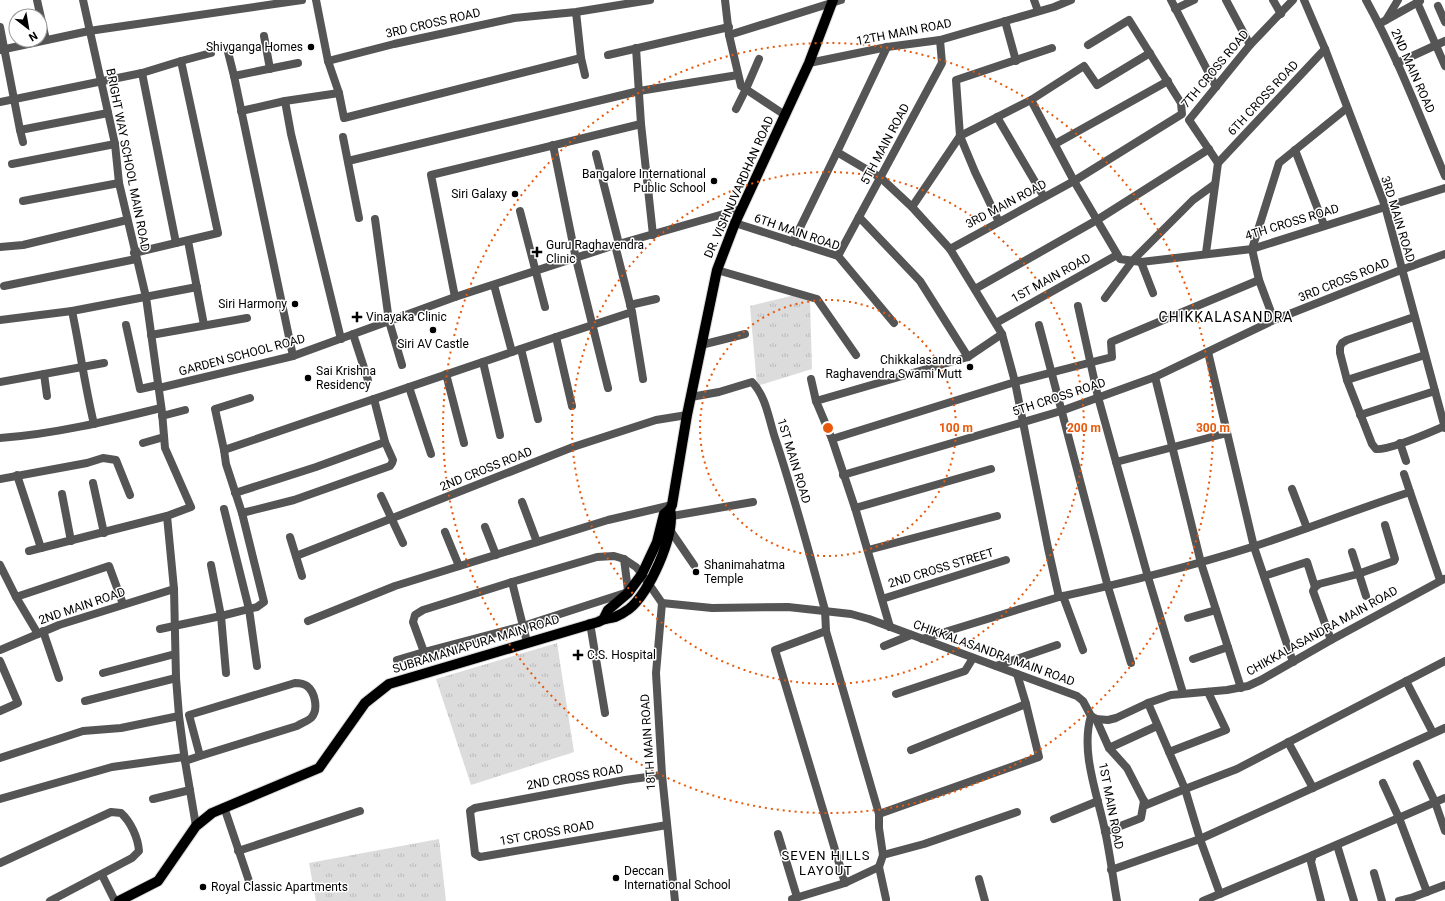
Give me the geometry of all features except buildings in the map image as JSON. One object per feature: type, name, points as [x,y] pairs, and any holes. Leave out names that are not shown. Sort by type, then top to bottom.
[{"type":"main road","name":"DR. VISHNUVARDHAN ROAD","points":[[649,585],[670,530],[687,414],[717,270],[741,208],[809,63],[836,1]]},
{"type":"main road","name":"DR. VISHNUVARDHAN ROAD","points":[[604,618],[608,610],[628,593],[642,574],[657,542],[664,514],[672,510]]},
{"type":"main road","name":"SUBRAMANIAPURA MAIN ROAD","points":[[119,901],[158,881],[196,826],[212,813],[319,768],[365,703],[389,684],[590,624],[604,618],[614,617],[630,608],[649,585]]},
{"type":"street","name":"BRIGHT WAY SCHOOL MAIN ROAD","points":[[83,0],[115,144],[118,183],[146,297],[162,412],[165,448],[191,507],[167,516]]},
{"type":"street","points":[[48,40],[89,31],[302,0]]},
{"type":"street","points":[[316,0],[328,61],[339,93],[344,118],[581,58]]},
{"type":"street","name":"3RD CROSS ROAD","points":[[328,61],[394,44],[514,18],[576,12],[650,0]]},
{"type":"street","points":[[724,0],[741,86],[785,115]]},
{"type":"street","points":[[1034,0],[1038,11]]},
{"type":"street","name":"12TH MAIN ROAD","points":[[809,63],[887,47],[940,40],[1071,0]]},
{"type":"street","points":[[1171,0],[1216,87]]},
{"type":"street","points":[[1175,9],[1194,0]]},
{"type":"street","points":[[1226,0],[1250,45]]},
{"type":"street","points":[[1273,0],[1281,14]]},
{"type":"street","name":"7TH CROSS ROAD","points":[[1218,163],[1206,151],[1189,120],[1250,45],[1293,0]]},
{"type":"street","name":"3RD MAIN ROAD","points":[[1304,0],[1325,49],[1384,206],[1445,426]]},
{"type":"street","name":"2ND MAIN ROAD","points":[[1366,0],[1382,23],[1397,63],[1445,176]]},
{"type":"street","points":[[1382,23],[1398,0]]},
{"type":"street","points":[[608,55],[636,48],[729,31],[836,1]]},
{"type":"street","points":[[1382,23],[1419,1],[1445,66]]},
{"type":"street","points":[[1438,6],[1445,22]]},
{"type":"street","points":[[576,12],[581,58],[585,75]]},
{"type":"street","points":[[1074,181],[1182,114],[1181,103],[1129,20],[1088,45]]},
{"type":"street","points":[[1005,21],[1016,61]]},
{"type":"street","points":[[0,27],[2,49],[23,142]]},
{"type":"street","points":[[264,36],[270,69]]},
{"type":"street","name":"5TH MAIN ROAD","points":[[838,256],[942,63],[940,40]]},
{"type":"street","points":[[1397,63],[1445,41]]},
{"type":"street","points":[[793,242],[838,152],[887,47]]},
{"type":"street","points":[[636,48],[641,124],[653,235]]},
{"type":"street","points":[[999,222],[975,172],[960,136],[956,80],[1052,48]]},
{"type":"street","name":"6TH CROSS ROAD","points":[[1218,163],[1325,49]]},
{"type":"street","points":[[228,52],[293,356]]},
{"type":"street","points":[[0,102],[101,80],[142,73],[211,53]]},
{"type":"street","points":[[912,207],[960,136],[1031,100],[1084,66],[1097,85],[1150,53]]},
{"type":"street","points":[[736,109],[759,59]]},
{"type":"street","points":[[4,286],[135,256],[176,243],[218,233],[181,61]]},
{"type":"street","points":[[234,76],[298,63]]},
{"type":"street","points":[[142,73],[176,243]]},
{"type":"street","points":[[348,161],[639,91],[738,75]]},
{"type":"street","points":[[1055,144],[1168,82]]},
{"type":"street","points":[[241,111],[285,101],[339,93]]},
{"type":"street","points":[[1031,100],[1074,181],[1118,257]]},
{"type":"street","points":[[285,101],[291,134],[341,339]]},
{"type":"street","points":[[1274,320],[1259,280],[1252,249],[1279,163],[1347,108]]},
{"type":"street","points":[[20,130],[108,113]]},
{"type":"street","points":[[997,117],[1044,198]]},
{"type":"street","points":[[455,297],[431,176],[641,124]]},
{"type":"street","points":[[343,138],[359,218]]},
{"type":"street","points":[[12,164],[115,144]]},
{"type":"street","points":[[553,145],[576,259],[608,388]]},
{"type":"street","points":[[1295,150],[1324,225]]},
{"type":"street","points":[[975,289],[1097,220],[1206,151]]},
{"type":"street","points":[[838,152],[881,178],[912,207],[950,248],[1002,334],[1015,382],[1048,548],[1061,596],[1083,650]]},
{"type":"street","points":[[596,154],[631,308],[644,379]]},
{"type":"street","points":[[1206,253],[1218,163]]},
{"type":"street","name":"3RD MAIN ROAD","points":[[950,248],[1074,181]]},
{"type":"street","points":[[23,201],[118,183]]},
{"type":"street","points":[[1105,298],[1193,200],[1215,184]]},
{"type":"street","name":"4TH CROSS ROAD","points":[[1118,257],[1137,261],[1252,249],[1384,206],[1445,188]]},
{"type":"street","name":"GARDEN SCHOOL ROAD","points":[[126,325],[140,389],[158,387],[293,356],[455,297],[617,245],[741,208]]},
{"type":"street","points":[[520,211],[545,307]]},
{"type":"street","points":[[859,217],[920,282],[968,357]]},
{"type":"street","points":[[0,247],[23,245],[127,220]]},
{"type":"street","points":[[375,220],[389,321],[402,365]]},
{"type":"street","name":"6TH MAIN ROAD","points":[[735,223],[838,256],[894,323]]},
{"type":"street","points":[[188,241],[204,325]]},
{"type":"street","name":"3RD CROSS ROAD","points":[[1274,320],[1445,254]]},
{"type":"street","name":"1ST MAIN ROAD","points":[[996,323],[1118,257]]},
{"type":"street","points":[[1137,261],[1153,293]]},
{"type":"street","points":[[717,270],[818,299],[856,355]]},
{"type":"street","points":[[832,439],[1015,382],[1112,357],[1111,342],[1259,280]]},
{"type":"street","points":[[494,285],[512,352]]},
{"type":"street","points":[[0,320],[72,311],[197,287]]},
{"type":"street","points":[[224,450],[556,337],[593,326],[656,298]]},
{"type":"street","points":[[1078,306],[1098,397],[1148,577],[1184,693]]},
{"type":"street","points":[[72,311],[83,367],[84,384],[94,424]]},
{"type":"street","points":[[1414,317],[1347,340],[1342,343],[1340,352],[1360,415],[1372,444],[1376,449],[1380,450],[1428,434],[1445,426]]},
{"type":"street","points":[[151,335],[247,318]]},
{"type":"street","name":"5TH CROSS ROAD","points":[[843,475],[1061,411],[1155,377],[1274,320]]},
{"type":"street","points":[[1039,325],[1108,587],[1131,663]]},
{"type":"street","points":[[353,334],[368,380]]},
{"type":"street","points":[[701,345],[745,334]]},
{"type":"street","points":[[816,401],[968,357],[1002,334]]},
{"type":"street","points":[[556,337],[572,406]]},
{"type":"street","points":[[522,349],[538,420]]},
{"type":"street","points":[[1208,352],[1254,547],[1293,662]]},
{"type":"street","points":[[1348,380],[1425,355]]},
{"type":"street","points":[[483,362],[500,435]]},
{"type":"street","points":[[0,382],[104,363]]},
{"type":"street","points":[[44,374],[47,396]]},
{"type":"street","points":[[446,374],[464,444]]},
{"type":"street","points":[[1155,377],[1201,563],[1241,688]]},
{"type":"street","points":[[811,379],[816,401],[832,439],[855,508],[890,627]]},
{"type":"street","name":"1ST MAIN ROAD","points":[[691,397],[719,392],[752,382],[755,386],[763,401],[789,481],[825,610]]},
{"type":"street","points":[[409,387],[431,454]]},
{"type":"street","points":[[1360,415],[1435,391]]},
{"type":"street","points":[[160,628],[175,626],[257,607],[264,602],[242,513],[226,464],[215,409],[250,398]]},
{"type":"street","points":[[242,513],[294,500],[390,466],[393,460],[385,442],[374,399]]},
{"type":"street","points":[[0,438],[27,436],[162,412],[185,410]]},
{"type":"street","name":"2ND CROSS ROAD","points":[[296,556],[573,447],[656,420],[687,414]]},
{"type":"street","points":[[1116,462],[1227,433]]},
{"type":"street","points":[[143,443],[164,437]]},
{"type":"street","points":[[235,493],[316,467],[385,442]]},
{"type":"street","points":[[1400,443],[1406,461]]},
{"type":"street","points":[[0,479],[87,463],[103,458],[116,460],[130,495]]},
{"type":"street","points":[[855,508],[991,469]]},
{"type":"street","points":[[1404,474],[1443,579]]},
{"type":"street","points":[[16,475],[41,548]]},
{"type":"street","points":[[93,483],[104,532]]},
{"type":"street","points":[[1292,489],[1307,528]]},
{"type":"street","points":[[922,639],[1061,596],[1108,587],[1201,563],[1254,547],[1410,492]]},
{"type":"street","points":[[62,494],[71,541]]},
{"type":"street","points":[[381,496],[403,543]]},
{"type":"street","points":[[522,502],[537,542]]},
{"type":"street","points":[[308,621],[395,586],[608,520],[672,510],[753,502]]},
{"type":"street","points":[[224,509],[249,609],[257,666]]},
{"type":"street","points":[[29,551],[167,516],[174,589],[176,678],[179,716],[196,826]]},
{"type":"street","points":[[868,550],[997,516]]},
{"type":"street","points":[[1315,587],[1319,584],[1358,574],[1394,560],[1385,525]]},
{"type":"street","points":[[485,527],[496,555]]},
{"type":"street","points":[[670,530],[694,565]]},
{"type":"street","points":[[445,532],[459,566]]},
{"type":"street","points":[[290,537],[302,576]]},
{"type":"street","points":[[1352,552],[1366,596]]},
{"type":"street","points":[[424,652],[413,622],[415,615],[423,610],[597,557],[609,556],[624,559],[636,567],[662,603]]},
{"type":"street","points":[[397,660],[523,626],[625,592],[628,590],[624,559]]},
{"type":"street","name":"2ND CROSS STREET","points":[[882,599],[1006,560]]},
{"type":"street","points":[[1264,576],[1307,562],[1315,587],[1313,591],[1331,640]]},
{"type":"street","points":[[0,565],[16,597],[40,633],[59,678]]},
{"type":"street","points":[[211,565],[221,616],[226,673]]},
{"type":"street","points":[[16,597],[109,566],[123,604]]},
{"type":"street","name":"CHIKKALASANDRA MAIN ROAD","points":[[662,603],[704,607],[788,607],[825,610],[860,616],[1077,696],[1083,701],[1094,718],[1111,719],[1171,695],[1241,688],[1261,680],[1443,579]]},
{"type":"street","points":[[512,582],[527,642]]},
{"type":"street","name":"2ND MAIN ROAD","points":[[0,650],[59,625],[174,589]]},
{"type":"street","name":"18TH MAIN ROAD","points":[[662,603],[656,673],[662,775],[675,901]]},
{"type":"street","points":[[825,610],[826,631],[879,814],[879,828],[883,854],[879,867],[886,899]]},
{"type":"street","points":[[1188,618],[1216,610]]},
{"type":"street","points":[[590,624],[605,713]]},
{"type":"street","points":[[826,631],[775,650],[845,883]]},
{"type":"street","points":[[884,646],[911,635]]},
{"type":"street","points":[[996,666],[1057,645]]},
{"type":"street","points":[[1193,659],[1228,647]]},
{"type":"street","points":[[103,672],[176,654]]},
{"type":"street","points":[[896,694],[965,671],[973,658]]},
{"type":"street","points":[[0,661],[18,703],[0,711]]},
{"type":"street","points":[[1094,718],[1109,748],[1127,768],[1146,805],[1236,769],[1445,661]]},
{"type":"street","points":[[879,814],[1040,756],[1018,674]]},
{"type":"street","points":[[85,701],[176,678]]},
{"type":"street","points":[[1406,681],[1433,733]]},
{"type":"street","points":[[0,799],[112,767],[200,756],[297,726],[311,718],[315,709],[315,700],[308,687],[301,683],[294,683],[189,715],[200,756]]},
{"type":"street","points":[[1169,752],[1226,730],[1208,692]]},
{"type":"street","points":[[1148,703],[1185,789],[1200,838],[1220,894]]},
{"type":"street","points":[[910,750],[1026,704]]},
{"type":"street","points":[[0,758],[83,731],[121,728],[179,716]]},
{"type":"street","name":"1ST MAIN ROAD","points":[[1094,718],[1088,728],[1088,751],[1105,832],[1117,901]]},
{"type":"street","points":[[1109,748],[1158,726]]},
{"type":"street","points":[[1111,870],[1200,838],[1445,728]]},
{"type":"street","points":[[1288,742],[1313,788]]},
{"type":"street","points":[[1416,764],[1435,802],[1445,831]]},
{"type":"street","name":"2ND CROSS ROAD","points":[[470,812],[475,808],[625,780],[662,775]]},
{"type":"street","points":[[1383,783],[1399,818],[1426,892]]},
{"type":"street","points":[[153,799],[190,790]]},
{"type":"street","points":[[1203,901],[1445,798]]},
{"type":"street","points":[[1054,819],[1098,801]]},
{"type":"street","points":[[1105,832],[1141,818],[1144,801]]},
{"type":"street","points":[[224,807],[248,881]]},
{"type":"street","points":[[238,851],[360,811]]},
{"type":"street","points":[[0,863],[111,812],[121,813],[127,818],[139,842],[139,851],[132,858],[102,875],[50,901]]},
{"type":"street","name":"1ST CROSS ROAD","points":[[470,812],[475,854],[480,857],[667,824]]},
{"type":"street","points":[[883,854],[924,844],[1017,812]]},
{"type":"street","points":[[778,834],[795,898],[845,883],[879,867]]},
{"type":"street","points":[[1337,845],[1354,901]]},
{"type":"street","points":[[1313,855],[1311,862],[1321,901]]},
{"type":"street","points":[[1374,873],[1382,901]]},
{"type":"street","points":[[102,875],[115,901]]},
{"type":"street","points":[[979,879],[986,901]]},
{"type":"street","points":[[1399,901],[1445,885]]},
{"type":"green space","points":[[795,295],[810,301],[812,369],[757,386],[750,306]]},
{"type":"green space","points":[[557,643],[574,752],[471,785],[436,679]]},
{"type":"green space","points":[[439,839],[446,901],[316,901],[309,863]]},
{"type":"place","name":"Shivganga Homes","points":[[311,47]]},
{"type":"place","name":"Bangalore International Public School","points":[[714,181]]},
{"type":"place","name":"Siri Galaxy","points":[[515,194]]},
{"type":"place","name":"Guru Raghavendra Clinic","points":[[537,252]]},
{"type":"place","name":"Siri Harmony","points":[[295,304]]},
{"type":"place","name":"Vinayaka Clinic","points":[[357,317]]},
{"type":"place","name":"Siri AV Castle","points":[[433,330]]},
{"type":"place","name":"Chikkalasandra Raghavendra Swami Mutt","points":[[970,367]]},
{"type":"place","name":"Sai Krishna Residency","points":[[308,378]]},
{"type":"place","name":"Shanimahatma Temple","points":[[696,572]]},
{"type":"place","name":"C.S. Hospital","points":[[578,655]]},
{"type":"place","name":"Deccan International School","points":[[616,878]]},
{"type":"place","name":"Royal Classic Apartments","points":[[203,887]]},
{"type":"district","name":"CHIKKALASANDRA","points":[[1226,317]]},
{"type":"district","name":"SEVEN HILLS LAYOUT","points":[[826,862]]}]
